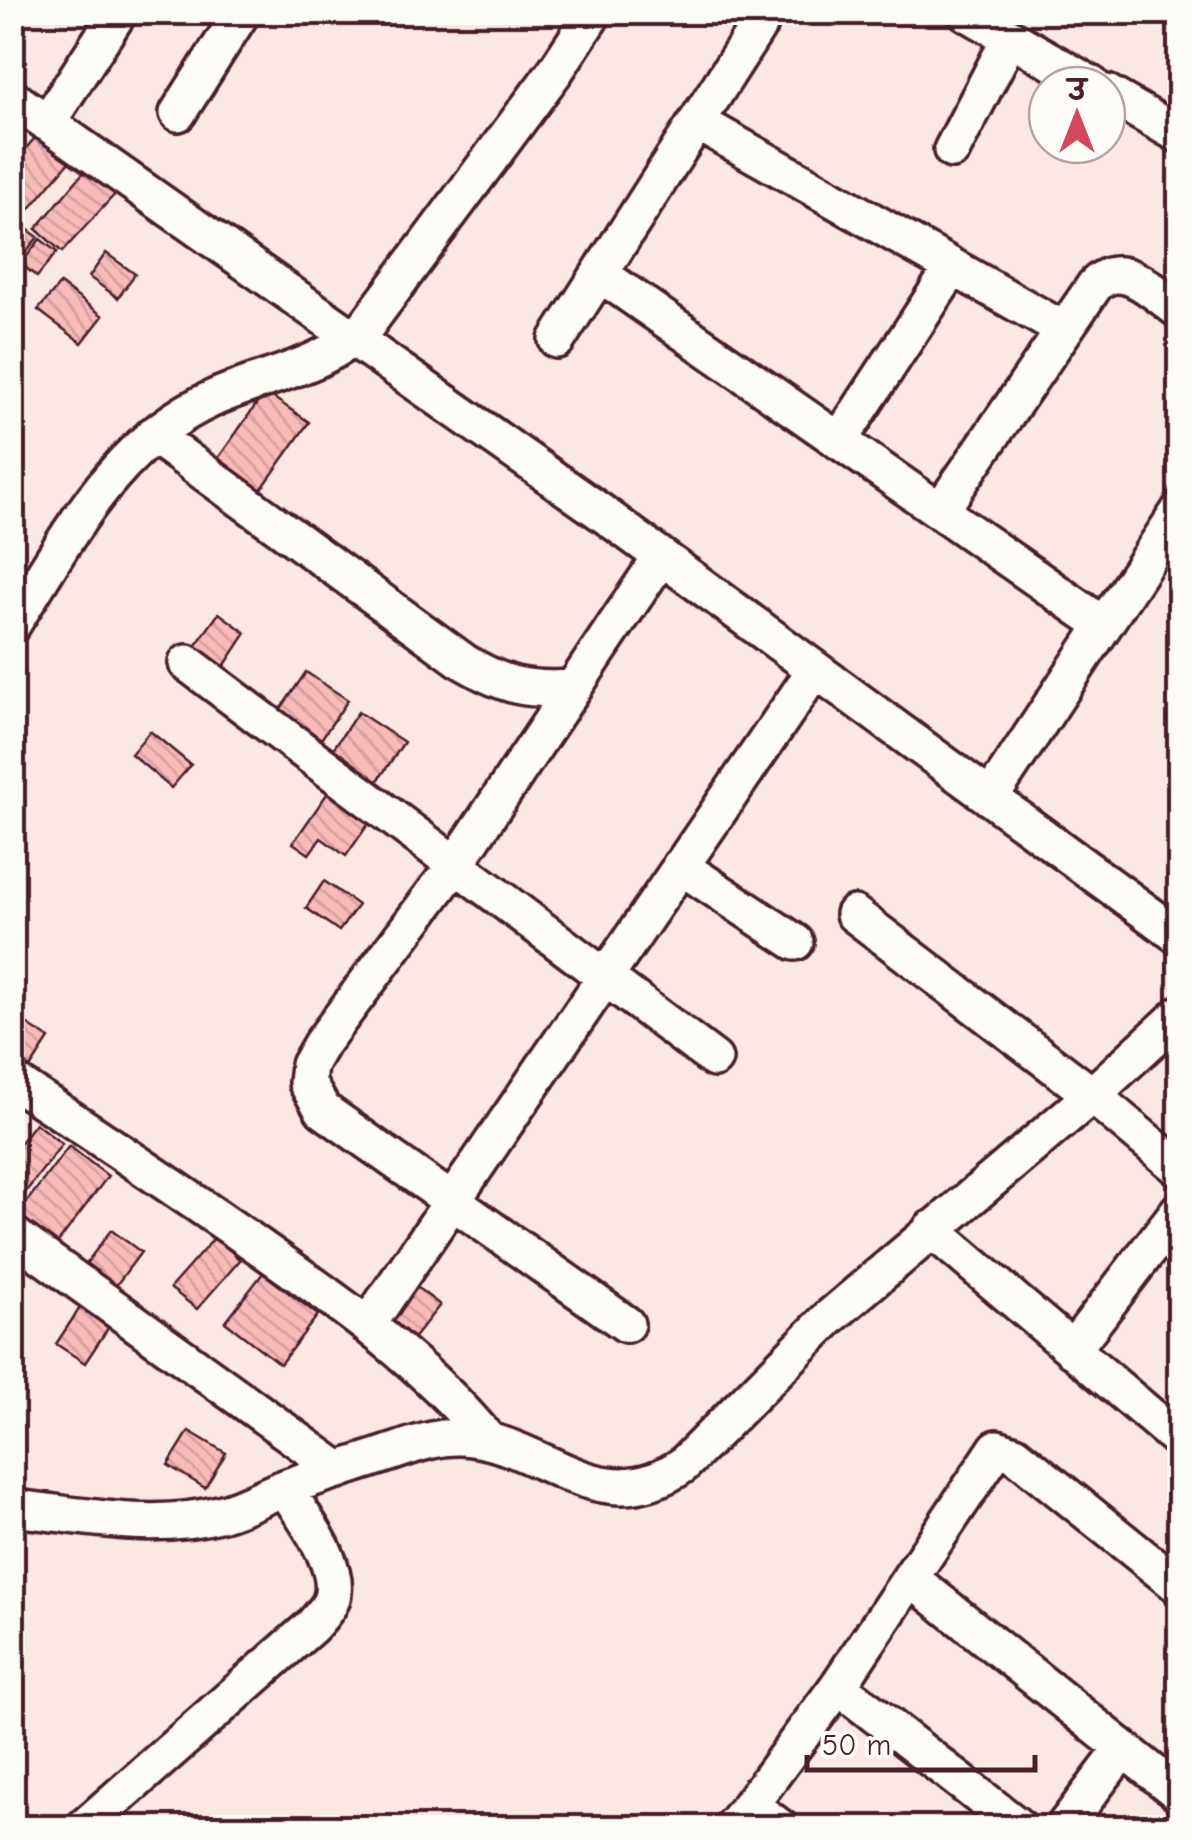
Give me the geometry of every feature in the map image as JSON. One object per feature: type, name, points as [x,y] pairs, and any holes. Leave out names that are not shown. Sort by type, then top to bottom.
[{"type":"street","points":[[47,123],[119,12]]},
{"type":"street","points":[[178,113],[242,12]]},
{"type":"street","points":[[13,623],[106,478],[153,435],[212,398],[322,357],[353,340],[503,142],[594,12]]},
{"type":"street","points":[[557,340],[699,123],[766,12]]},
{"type":"street","points":[[952,150],[990,22],[1060,65]]},
{"type":"street","points":[[12,98],[662,557],[1180,937]]},
{"type":"street","points":[[1127,105],[1180,135]]},
{"type":"street","points":[[699,123],[1064,330]]},
{"type":"street","points":[[839,441],[953,267]]},
{"type":"street","points":[[940,511],[1106,274],[1118,272],[1134,279],[1180,310]]},
{"type":"street","points":[[600,274],[1102,624]]},
{"type":"street","points":[[153,435],[464,662],[513,687],[535,691],[573,688]]},
{"type":"street","points":[[990,798],[1180,510]]},
{"type":"street","points":[[626,1324],[323,1110],[307,1084],[310,1065],[321,1044],[454,865],[662,557]]},
{"type":"street","points":[[187,662],[714,1059]]},
{"type":"street","points":[[369,1324],[815,670]]},
{"type":"street","points":[[680,866],[795,942]]},
{"type":"street","points":[[854,914],[1092,1094],[1180,1169]]},
{"type":"street","points":[[12,1508],[161,1524],[228,1512],[285,1488],[426,1441],[459,1437],[490,1441],[577,1478],[621,1486],[643,1485],[664,1477],[683,1464],[830,1317],[1180,1014]]},
{"type":"street","points":[[12,1080],[169,1183],[369,1324],[468,1414],[490,1441]]},
{"type":"street","points":[[1072,1350],[1180,1210]]},
{"type":"street","points":[[931,1229],[1072,1350],[1176,1431]]},
{"type":"street","points":[[12,1234],[340,1470]]},
{"type":"street","points":[[781,1828],[740,1816],[838,1686],[991,1454],[1002,1448],[1015,1454],[1180,1587]]},
{"type":"street","points":[[83,1828],[327,1609],[333,1596],[332,1566],[285,1488]]},
{"type":"street","points":[[910,1578],[1180,1794]]},
{"type":"street","points":[[838,1686],[1020,1828]]},
{"type":"street","points":[[1063,1828],[1123,1749]]},
{"type":"building","points":[[38,134],[70,161],[22,218],[12,210],[12,165]]},
{"type":"building","points":[[88,167],[118,191],[62,252],[36,229]]},
{"type":"building","points":[[23,226],[38,237],[15,265],[12,239]]},
{"type":"building","points":[[40,239],[57,252],[37,277],[21,264]]},
{"type":"building","points":[[106,253],[135,274],[118,298],[89,277]]},
{"type":"building","points":[[60,284],[103,316],[82,343],[38,310]]},
{"type":"building","points":[[265,392],[309,422],[256,497],[212,467]]},
{"type":"building","points":[[219,613],[246,633],[217,677],[191,652]]},
{"type":"building","points":[[306,672],[348,700],[313,751],[271,723]]},
{"type":"building","points":[[358,712],[404,742],[371,791],[325,761]]},
{"type":"building","points":[[150,731],[191,765],[171,788],[131,754]]},
{"type":"building","points":[[329,791],[371,820],[346,856],[321,838],[309,854],[293,843]]},
{"type":"building","points":[[324,881],[358,905],[339,931],[306,908]]},
{"type":"building","points":[[15,1016],[49,1039],[23,1079],[12,1072]]},
{"type":"building","points":[[35,1123],[62,1144],[12,1210],[12,1153]]},
{"type":"building","points":[[69,1146],[108,1176],[50,1253],[12,1221]]},
{"type":"building","points":[[111,1230],[141,1252],[109,1295],[79,1273]]},
{"type":"building","points":[[216,1236],[240,1260],[197,1309],[170,1288]]},
{"type":"building","points":[[263,1273],[318,1315],[280,1364],[225,1322]]},
{"type":"building","points":[[406,1279],[440,1305],[408,1345],[374,1318]]},
{"type":"building","points":[[85,1300],[114,1319],[85,1363],[56,1344]]},
{"type":"building","points":[[189,1431],[226,1453],[205,1488],[168,1465]]}]
